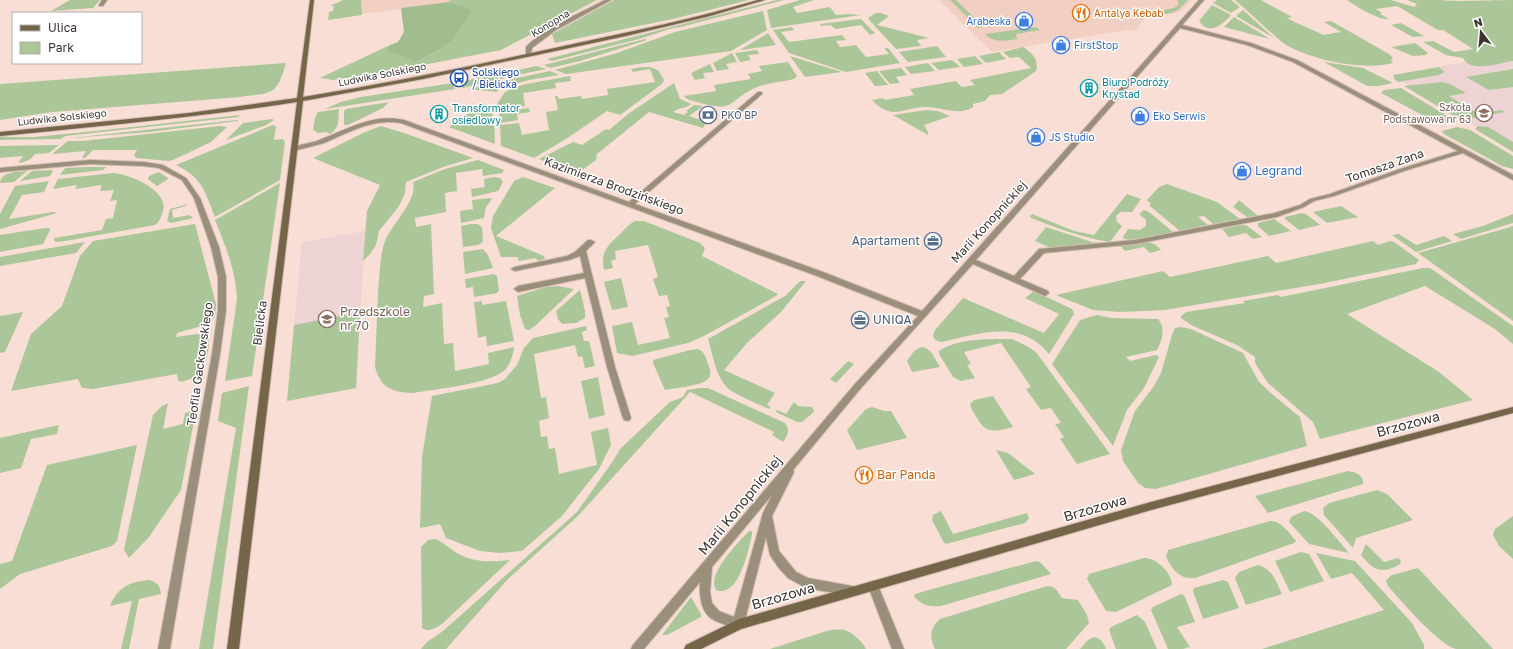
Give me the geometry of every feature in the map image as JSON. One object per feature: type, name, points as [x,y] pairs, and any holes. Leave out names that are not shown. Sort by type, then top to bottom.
[{"type":"street","points":[[101,5],[105,0]]},
{"type":"street","name":"Bielicka","points":[[233,649],[312,0]]},
{"type":"street","name":"Konopna","points":[[528,55],[529,47],[542,37],[609,0]]},
{"type":"street","name":"Ludwika Solskiego","points":[[0,134],[184,115],[300,100],[368,88],[528,55],[704,16],[763,0]]},
{"type":"street","name":"Marii Konopnickiej","points":[[637,649],[642,641],[707,567],[870,372],[923,315],[1202,0]]},
{"type":"street","points":[[1179,26],[1250,44],[1295,61],[1513,178]]},
{"type":"street","points":[[631,204],[760,93]]},
{"type":"street","name":"Kazimierza Brodzińskiego","points":[[294,149],[326,140],[366,122],[395,119],[820,274],[923,315]]},
{"type":"street","name":"Tomasza Zana","points":[[1015,280],[1042,251],[1135,242],[1277,215],[1302,206],[1312,200],[1332,195],[1402,170],[1464,151]]},
{"type":"street","name":"Teofila Gackowskiego","points":[[0,170],[90,162],[161,166],[184,179],[197,198],[212,241],[222,277],[222,310],[216,354],[164,649]]},
{"type":"street","points":[[515,269],[569,258],[591,242]]},
{"type":"street","points":[[582,250],[611,367],[627,418]]},
{"type":"street","points":[[971,260],[1045,293]]},
{"type":"street","points":[[518,289],[588,275]]},
{"type":"street","name":"Brzozowa","points":[[690,649],[739,624],[852,591],[1158,504],[1513,410]]},
{"type":"street","name":"Marii Konopnickiej","points":[[707,567],[704,593],[710,608],[716,615],[739,624],[740,614],[768,513],[795,460]]},
{"type":"street","points":[[768,513],[774,552],[792,575],[806,584],[852,591]]},
{"type":"street","points":[[873,586],[898,649]]},
{"type":"shaded area","points":[[361,0],[449,0],[450,2],[362,14]]},
{"type":"shaded area","points":[[939,0],[1192,0],[1180,12],[1144,19],[1136,31],[1127,30],[992,52]]},
{"type":"shaded area","name":"Szkoła Podstawowa nr 63","points":[[1513,61],[1513,149],[1395,77],[1440,70],[1439,67],[1465,62],[1476,68]]},
{"type":"shaded area","name":"Przedszkole nr 70","points":[[365,231],[356,388],[287,401],[302,242]]},
{"type":"green space","points":[[70,0],[100,0],[93,8],[51,11]]},
{"type":"green space","points":[[343,0],[361,0],[362,15],[328,20],[329,12],[333,11],[334,6],[330,6]]},
{"type":"green space","points":[[449,0],[597,0],[501,50],[386,72],[333,80],[320,78],[390,45],[386,50],[408,57],[414,63],[439,50],[453,40],[471,10],[450,2]]},
{"type":"green space","points":[[614,0],[749,0],[673,19],[555,43],[552,34]]},
{"type":"green space","points":[[777,0],[784,0],[552,61],[547,59]]},
{"type":"green space","points":[[800,0],[814,0],[793,7],[797,13],[830,7],[836,15],[861,15],[771,28],[767,10]]},
{"type":"green space","points":[[950,0],[956,0],[984,27],[978,28]]},
{"type":"green space","points":[[1177,0],[1188,0],[1178,10],[1171,13],[1141,19],[1134,16],[1174,8],[1179,4]]},
{"type":"green space","points":[[1217,0],[1231,0],[1240,7],[1231,13],[1213,3]]},
{"type":"green space","points":[[1235,0],[1261,0],[1292,17],[1287,18],[1323,35],[1341,32],[1324,22],[1331,21],[1389,54],[1393,58],[1391,61],[1393,63],[1367,66],[1338,63],[1297,50],[1282,42]]},
{"type":"green space","points":[[1347,0],[1391,0],[1414,7],[1417,4],[1407,0],[1513,0],[1513,61],[1478,67],[1472,66],[1463,58],[1446,55],[1423,42],[1433,41],[1454,52],[1473,49],[1443,30],[1438,30],[1397,6],[1376,9],[1382,13],[1380,14],[1389,19],[1385,19],[1356,6]]},
{"type":"green space","points":[[450,2],[472,10],[453,40],[439,50],[414,63],[404,56],[386,50],[390,45],[398,42],[404,32],[401,8]]},
{"type":"green space","points":[[1212,5],[1231,15],[1220,25],[1207,28],[1199,21]]},
{"type":"green space","points":[[1243,10],[1274,38],[1236,16]]},
{"type":"green space","points":[[763,11],[767,30],[731,51],[566,74],[555,70],[614,54],[675,32]]},
{"type":"green space","points":[[876,13],[889,16],[877,25],[929,38],[917,40],[921,46],[896,49],[868,18]]},
{"type":"green space","points":[[1234,17],[1270,39],[1224,27]]},
{"type":"green space","points":[[861,19],[875,33],[870,35],[861,25],[835,29],[831,25],[821,26],[820,24]]},
{"type":"green space","points":[[1401,23],[1424,36],[1413,37],[1391,25]]},
{"type":"green space","points":[[792,27],[794,30],[781,32],[789,42],[842,35],[846,40],[836,41],[840,47],[856,45],[866,57],[889,54],[884,48],[888,48],[900,63],[846,72],[789,53],[773,30]]},
{"type":"green space","points":[[1036,27],[1040,30],[1016,34],[1017,39],[1000,41],[992,39],[985,34]]},
{"type":"green space","points":[[768,33],[776,45],[740,50]]},
{"type":"green space","points":[[645,39],[647,40],[580,61],[550,68],[544,65]]},
{"type":"green space","points":[[1415,43],[1428,53],[1426,55],[1413,56],[1391,47]]},
{"type":"green space","points":[[937,46],[946,57],[908,62],[899,52]]},
{"type":"green space","points":[[1023,47],[1030,52],[1036,60],[1036,71],[1002,94],[990,95],[985,101],[973,104],[973,107],[967,110],[955,111],[924,107],[893,112],[881,108],[872,100],[883,98],[885,100],[914,95],[910,89],[956,81],[962,87],[975,85],[970,80],[1031,68],[1019,57],[1010,58],[1003,52]]},
{"type":"green space","points":[[757,50],[759,54],[748,55],[751,60],[740,62],[735,53]]},
{"type":"green space","points":[[999,52],[1006,59],[986,63],[979,56]]},
{"type":"green space","points":[[732,53],[737,62],[726,64],[729,69],[717,71],[713,63]]},
{"type":"green space","points":[[790,56],[842,72],[805,77]]},
{"type":"green space","points":[[975,56],[983,64],[964,67],[957,59]]},
{"type":"green space","points":[[952,60],[960,67],[939,70],[931,63]]},
{"type":"green space","points":[[788,62],[797,76],[794,79],[760,86],[746,92],[731,104],[726,106],[712,106],[690,100],[684,96],[716,91],[714,85],[751,79],[748,74],[762,71],[759,66]]},
{"type":"green space","points":[[1324,62],[1363,68],[1393,83],[1379,86],[1367,86]]},
{"type":"green space","points":[[286,63],[283,74],[276,87],[272,91],[266,93],[240,97],[52,112],[0,120],[0,84]]},
{"type":"green space","points":[[928,63],[935,71],[911,74],[905,67]]},
{"type":"green space","points":[[710,64],[714,72],[703,73],[705,78],[695,80],[691,73]]},
{"type":"green space","points":[[536,66],[546,69],[508,77],[510,72]]},
{"type":"green space","points":[[649,67],[658,70],[664,80],[662,84],[620,115],[607,111],[566,139],[534,158],[501,146],[500,125],[519,123],[522,135],[549,130],[546,112],[558,110],[555,96],[559,99],[581,96],[582,99],[608,95],[607,89],[655,82],[650,69],[633,72],[631,69]]},
{"type":"green space","points":[[1439,67],[1445,72],[1439,75],[1398,82],[1395,80],[1393,75]]},
{"type":"green space","points":[[901,68],[907,75],[896,77],[900,83],[890,84],[879,71]]},
{"type":"green space","points":[[1513,69],[1513,87],[1489,90],[1466,77]]},
{"type":"green space","points":[[550,71],[559,75],[529,80],[507,86],[508,80]]},
{"type":"green space","points":[[877,71],[888,85],[875,86],[865,73]]},
{"type":"green space","points":[[505,73],[504,78],[463,88],[459,82]]},
{"type":"green space","points":[[570,76],[571,81],[555,83],[556,88],[523,93],[525,106],[499,110],[497,104],[505,92],[510,89],[526,84]]},
{"type":"green space","points":[[503,81],[497,92],[469,89]]},
{"type":"green space","points":[[1442,82],[1450,84],[1466,93],[1449,96],[1479,114],[1501,110],[1505,112],[1459,119],[1404,86]]},
{"type":"green space","points":[[453,83],[455,89],[325,109],[341,102],[361,97]]},
{"type":"green space","points":[[674,83],[680,99],[691,104],[673,112],[684,115],[688,112],[686,111],[694,105],[703,106],[689,116],[706,122],[703,128],[649,112],[597,154],[596,160],[578,173],[539,159],[573,142],[582,145],[606,129],[609,130],[628,114]]},
{"type":"green space","points":[[1401,88],[1452,119],[1455,123],[1439,124],[1381,93],[1384,90]]},
{"type":"green space","points":[[389,102],[383,108],[348,125],[344,125],[344,111],[346,109]]},
{"type":"green space","points":[[483,103],[491,111],[493,116],[495,144],[449,127]]},
{"type":"green space","points":[[529,108],[530,112],[517,114],[518,120],[500,123],[499,112]]},
{"type":"green space","points":[[339,109],[338,123],[333,132],[330,134],[326,132],[318,133],[313,130],[315,118],[318,112]]},
{"type":"green space","points":[[927,110],[938,111],[950,116],[924,125],[928,135],[893,115]]},
{"type":"green space","points":[[240,115],[238,117],[65,136],[61,139],[0,140],[0,137],[34,137]]},
{"type":"green space","points":[[274,120],[266,125],[226,140],[243,123]]},
{"type":"green space","points":[[238,121],[149,132],[71,138]]},
{"type":"green space","points":[[273,125],[276,126],[274,140],[283,139],[285,142],[280,180],[215,217],[202,186],[192,175],[176,165]]},
{"type":"green space","points":[[220,126],[227,127],[211,142],[168,161],[136,158],[134,155],[137,150],[93,150],[85,158],[82,158],[86,151],[52,154],[68,141],[83,141]]},
{"type":"green space","points":[[381,126],[473,158],[443,167],[406,182],[405,193],[399,206],[379,231],[376,245],[363,261],[367,211],[380,185],[313,158],[365,132]]},
{"type":"green space","points":[[1478,126],[1488,127],[1513,142],[1513,152],[1475,129]]},
{"type":"green space","points":[[1457,127],[1470,130],[1513,156],[1513,169],[1502,166],[1444,134],[1442,131]]},
{"type":"green space","points":[[59,145],[49,153],[35,154],[29,160],[23,162],[18,163],[23,156],[0,158],[0,146]]},
{"type":"green space","points":[[478,160],[504,170],[502,173],[483,176],[482,169],[456,173],[457,191],[445,193],[446,212],[415,218],[416,227],[431,224],[434,294],[424,296],[423,307],[442,303],[444,344],[453,343],[455,371],[489,364],[488,353],[514,347],[509,365],[498,375],[448,388],[413,393],[393,390],[388,388],[380,380],[375,367],[380,267],[385,241],[388,234],[404,212],[412,196],[414,189],[413,182],[445,169]]},
{"type":"green space","points":[[106,167],[103,170],[60,175],[65,168]]},
{"type":"green space","points":[[27,171],[14,182],[0,183],[1,179],[7,174]]},
{"type":"green space","points":[[32,171],[53,171],[50,176],[20,181]]},
{"type":"green space","points":[[159,172],[168,179],[157,186],[148,179],[149,176]]},
{"type":"green space","points":[[113,173],[128,176],[146,184],[160,196],[163,203],[163,211],[158,222],[155,225],[55,242],[54,238],[102,230],[106,219],[113,218],[117,200],[110,201],[114,190],[100,191],[102,185],[75,189],[77,185],[53,189],[58,179]]},
{"type":"green space","points":[[494,177],[500,178],[503,182],[498,191],[472,197],[471,189],[485,187],[484,179]]},
{"type":"green space","points":[[523,177],[555,188],[496,236],[544,256],[545,259],[538,261],[536,258],[519,261],[517,257],[501,257],[491,228],[493,216],[514,181]]},
{"type":"green space","points":[[49,181],[44,192],[22,195],[9,219],[53,212],[57,213],[0,229],[0,214],[15,186]]},
{"type":"green space","points":[[280,183],[252,376],[225,381],[237,299],[235,278],[215,220]]},
{"type":"green space","points":[[1167,184],[1217,202],[1240,219],[1213,224],[1204,216],[1198,217],[1208,225],[1180,231],[1151,207],[1149,205],[1151,204],[1147,200],[1159,187]]},
{"type":"green space","points":[[1127,194],[1141,199],[1132,212],[1121,212],[1116,216],[1117,222],[1122,226],[1110,242],[1070,232],[1031,218],[1030,216],[1032,214],[1074,231],[1094,235]]},
{"type":"green space","points":[[492,199],[486,207],[484,218],[461,223],[460,211],[473,209],[472,200]]},
{"type":"green space","points":[[1239,200],[1258,216],[1247,217],[1233,207]]},
{"type":"green space","points":[[188,204],[172,210],[173,218],[190,215],[193,218],[171,223],[167,221],[170,209]]},
{"type":"green space","points":[[1341,206],[1358,217],[1327,223],[1313,212]]},
{"type":"green space","points":[[1144,210],[1149,212],[1173,232],[1134,240],[1124,239],[1123,237],[1128,229],[1140,230],[1146,226],[1146,220],[1139,214]]},
{"type":"green space","points":[[1302,213],[1306,214],[1320,225],[1299,230],[1285,219],[1285,217]]},
{"type":"green space","points":[[1513,214],[1513,223],[1461,239],[1453,234],[1483,226]]},
{"type":"green space","points":[[1274,219],[1291,231],[1269,236],[1258,226],[1258,223]]},
{"type":"green space","points":[[635,221],[644,221],[700,243],[705,248],[702,256],[778,294],[704,336],[688,343],[632,356],[617,353],[612,326],[632,322],[638,345],[670,338],[664,318],[669,317],[666,307],[670,306],[667,295],[659,296],[653,279],[658,277],[648,245],[615,251],[616,259],[611,261],[613,268],[604,270],[603,258],[606,249],[627,227]]},
{"type":"green space","points":[[195,224],[216,304],[215,317],[205,325],[177,333],[176,337],[197,334],[207,336],[209,344],[207,358],[201,372],[198,375],[181,382],[178,380],[177,374],[93,389],[82,388],[78,379],[11,391],[31,334],[62,306],[80,256],[93,241]]},
{"type":"green space","points":[[478,224],[482,227],[483,242],[478,245],[463,247],[461,226]]},
{"type":"green space","points":[[1246,225],[1262,237],[1253,239],[1246,233],[1229,237],[1222,229]]},
{"type":"green space","points":[[1513,226],[1513,321],[1418,253],[1500,230]]},
{"type":"green space","points":[[1046,227],[1092,242],[1103,243],[1051,248],[1035,241]]},
{"type":"green space","points":[[49,228],[50,230],[43,244],[0,252],[0,235]]},
{"type":"green space","points":[[1399,234],[1416,245],[1444,236],[1452,241],[1416,252],[1392,235]]},
{"type":"green space","points":[[1373,241],[1378,245],[1390,241],[1394,242],[1419,260],[1416,264],[1325,283],[1165,310],[1121,312],[1093,310],[1056,295],[1163,271],[1170,277],[1268,256],[1276,263]]},
{"type":"green space","points":[[85,242],[76,253],[0,266],[0,257]]},
{"type":"green space","points":[[1149,242],[1156,245],[1161,250],[1150,253],[1144,247],[1125,251],[1120,246]]},
{"type":"green space","points":[[483,249],[488,255],[493,268],[465,274],[463,252]]},
{"type":"green space","points":[[1423,268],[1430,268],[1513,326],[1513,344],[1495,329],[1425,286],[1347,314],[1439,372],[1473,400],[1320,439],[1313,422],[1268,383],[1255,363],[1255,357],[1237,345],[1191,325],[1181,318],[1181,316],[1186,312],[1245,303],[1243,301],[1278,295],[1281,297]]},
{"type":"green space","points":[[494,274],[497,276],[499,290],[497,293],[474,297],[473,287],[466,288],[465,279]]},
{"type":"green space","points":[[621,278],[628,307],[612,310],[604,282]]},
{"type":"green space","points":[[800,281],[806,281],[781,312],[747,343],[724,370],[775,393],[767,405],[771,407],[769,409],[739,396],[725,385],[718,373],[708,339],[785,296]]},
{"type":"green space","points":[[558,286],[574,289],[535,326],[529,330],[525,329],[520,315],[517,296],[546,287]]},
{"type":"green space","points":[[580,290],[585,311],[585,318],[576,323],[562,324],[558,319],[556,311]]},
{"type":"green space","points":[[1034,291],[1072,309],[1074,314],[1049,354],[1038,343],[1025,336],[1012,332],[984,333],[941,342],[935,340],[933,336],[935,330],[963,298],[1044,333],[1059,314],[1025,298]]},
{"type":"green space","points":[[482,301],[482,305],[506,301],[514,341],[487,346],[486,336],[478,338],[474,302]]},
{"type":"green space","points":[[23,312],[5,352],[0,353],[0,316]]},
{"type":"green space","points":[[360,312],[356,388],[287,401],[294,325]]},
{"type":"green space","points":[[1097,315],[1112,318],[1158,319],[1163,330],[1162,338],[1157,350],[1126,357],[1130,361],[1156,355],[1159,357],[1144,388],[1127,410],[1113,446],[1052,364],[1080,320]]},
{"type":"green space","points":[[586,326],[587,330],[582,332],[584,341],[589,341],[595,366],[585,368],[582,356],[578,357],[575,345],[534,354],[541,398],[546,397],[549,418],[539,421],[541,437],[547,436],[549,449],[555,448],[559,474],[597,465],[591,432],[608,428],[611,445],[599,469],[562,516],[522,551],[500,553],[480,551],[446,538],[440,524],[420,528],[422,457],[432,396],[498,383],[505,379],[517,365],[524,348],[533,338]]},
{"type":"green space","points":[[1181,327],[1191,329],[1243,353],[1259,382],[1300,417],[1307,446],[1156,489],[1145,488],[1138,483],[1123,461],[1121,450],[1135,411],[1154,386],[1161,373],[1175,328]]},
{"type":"green space","points":[[1012,339],[1036,352],[1110,454],[1077,464],[1060,439],[1064,437],[1055,424],[1061,423],[1051,408],[1041,410],[1026,389],[1031,387],[1001,343],[964,352],[971,364],[967,365],[975,378],[961,381],[953,377],[939,354],[939,351],[946,347],[964,341]]},
{"type":"green space","points":[[921,347],[930,351],[940,367],[912,372],[907,361],[914,351]]},
{"type":"green space","points":[[698,349],[705,355],[710,374],[708,379],[694,385],[665,390],[653,360]]},
{"type":"green space","points":[[848,361],[854,364],[836,383],[830,379]]},
{"type":"green space","points":[[598,377],[605,415],[589,419],[581,381]]},
{"type":"green space","points":[[249,386],[213,649],[199,649],[236,428],[218,421],[222,393]]},
{"type":"green space","points":[[708,388],[785,423],[788,428],[788,433],[783,442],[772,435],[774,432],[690,392],[578,516],[508,579],[446,649],[421,649],[427,642],[443,631],[577,512],[620,449],[670,402],[683,397],[687,390]]},
{"type":"green space","points":[[993,396],[1013,427],[1002,430],[992,430],[984,427],[980,423],[970,404],[974,400]]},
{"type":"green space","points":[[794,402],[798,406],[812,407],[814,412],[802,422],[797,422],[776,412],[777,410],[786,414]]},
{"type":"green space","points":[[168,403],[163,429],[183,424],[185,413],[196,410],[181,490],[149,537],[129,558],[124,550],[153,415],[162,406]]},
{"type":"green space","points":[[872,407],[884,411],[891,411],[907,438],[857,450],[847,430],[866,409]]},
{"type":"green space","points":[[59,425],[57,434],[31,439],[21,468],[0,473],[0,438]]},
{"type":"green space","points":[[137,445],[117,541],[112,546],[20,574],[0,589],[0,564],[12,561],[47,465]]},
{"type":"green space","points":[[996,450],[1008,453],[1035,474],[1014,480]]},
{"type":"green space","points":[[1348,471],[1359,474],[1362,478],[1363,484],[1268,513],[1255,496]]},
{"type":"green space","points":[[1377,490],[1387,494],[1413,520],[1356,538],[1353,548],[1324,515],[1323,508],[1329,503]]},
{"type":"green space","points":[[941,511],[953,534],[1027,513],[1029,518],[1025,523],[946,544],[932,520],[933,515]]},
{"type":"green space","points":[[1304,511],[1316,516],[1349,553],[1309,544],[1289,522],[1291,517]]},
{"type":"green space","points":[[1513,516],[1513,559],[1499,546],[1493,535],[1495,529]]},
{"type":"green space","points":[[1274,521],[1281,525],[1296,541],[1195,578],[1185,577],[1177,573],[1166,556],[1168,550]]},
{"type":"green space","points":[[749,531],[752,531],[752,535],[742,571],[737,580],[731,587],[724,591],[716,590],[714,583],[719,567]]},
{"type":"green space","points":[[436,539],[457,553],[470,559],[489,561],[510,560],[442,624],[427,630],[422,628],[421,547],[428,540]]},
{"type":"green space","points":[[1366,544],[1384,562],[1398,558],[1401,561],[1400,564],[1383,570],[1374,567],[1361,555]]},
{"type":"green space","points":[[1301,552],[1309,554],[1324,581],[1290,592],[1275,561]]},
{"type":"green space","points":[[1316,553],[1355,561],[1412,623],[1424,645],[1424,649],[1262,649],[1384,610],[1352,573],[1331,579]]},
{"type":"green space","points":[[1144,558],[1149,558],[1158,563],[1166,571],[1172,585],[1116,612],[1106,611],[1087,579],[1089,574]]},
{"type":"green space","points":[[1036,561],[1041,563],[1051,574],[941,606],[926,605],[919,602],[914,596],[915,594],[925,591]]},
{"type":"green space","points":[[1258,565],[1271,573],[1282,594],[1246,605],[1235,578],[1239,572]]},
{"type":"green space","points":[[1418,568],[1493,649],[1456,649],[1449,646],[1430,631],[1388,586],[1386,580],[1392,575]]},
{"type":"green space","points":[[149,580],[158,585],[161,594],[139,599],[129,649],[121,649],[132,601],[110,606],[117,594],[125,587],[136,582]]},
{"type":"green space","points":[[1223,580],[1228,582],[1239,608],[1203,619],[1193,591],[1194,588]]},
{"type":"green space","points":[[1047,586],[1054,588],[1062,598],[1078,600],[1087,615],[1089,623],[1066,649],[935,649],[931,637],[932,629],[940,619]]},
{"type":"green space","points":[[1181,594],[1184,595],[1195,622],[1177,627],[1190,647],[1183,649],[1168,649],[1151,610],[1153,607]]},
{"type":"green space","points":[[691,597],[701,614],[701,617],[667,635],[662,635]]},
{"type":"green space","points":[[1137,615],[1145,622],[1157,649],[1116,649],[1109,630],[1111,627]]},
{"type":"green space","points":[[830,630],[847,631],[860,640],[866,649],[770,649]]},
{"type":"green space","points":[[1094,637],[1102,642],[1106,649],[1080,649],[1088,640]]},
{"type":"place","name":"Antalya Kebab","points":[[1081,13]]},
{"type":"place","name":"Arabeska","points":[[1024,21]]},
{"type":"place","name":"FirstStop","points":[[1061,45]]},
{"type":"place","name":"Solskiego / Bielicka","points":[[459,78]]},
{"type":"place","name":"Biuro Podróży Krystad","points":[[1089,88]]},
{"type":"place","name":"Szkoła Podstawowa nr 63","points":[[1484,113]]},
{"type":"place","name":"Transformator osiedlowy","points":[[439,114]]},
{"type":"place","name":"PKO BP","points":[[708,115]]},
{"type":"place","name":"Eko Serwis","points":[[1140,116]]},
{"type":"place","name":"JS Studio","points":[[1036,137]]},
{"type":"place","name":"Legrand","points":[[1242,171]]},
{"type":"place","name":"Apartament","points":[[933,241]]},
{"type":"place","name":"Przedszkole nr 70","points":[[327,319]]},
{"type":"place","name":"UNIQA","points":[[860,320]]},
{"type":"place","name":"Bar Panda","points":[[864,475]]}]
